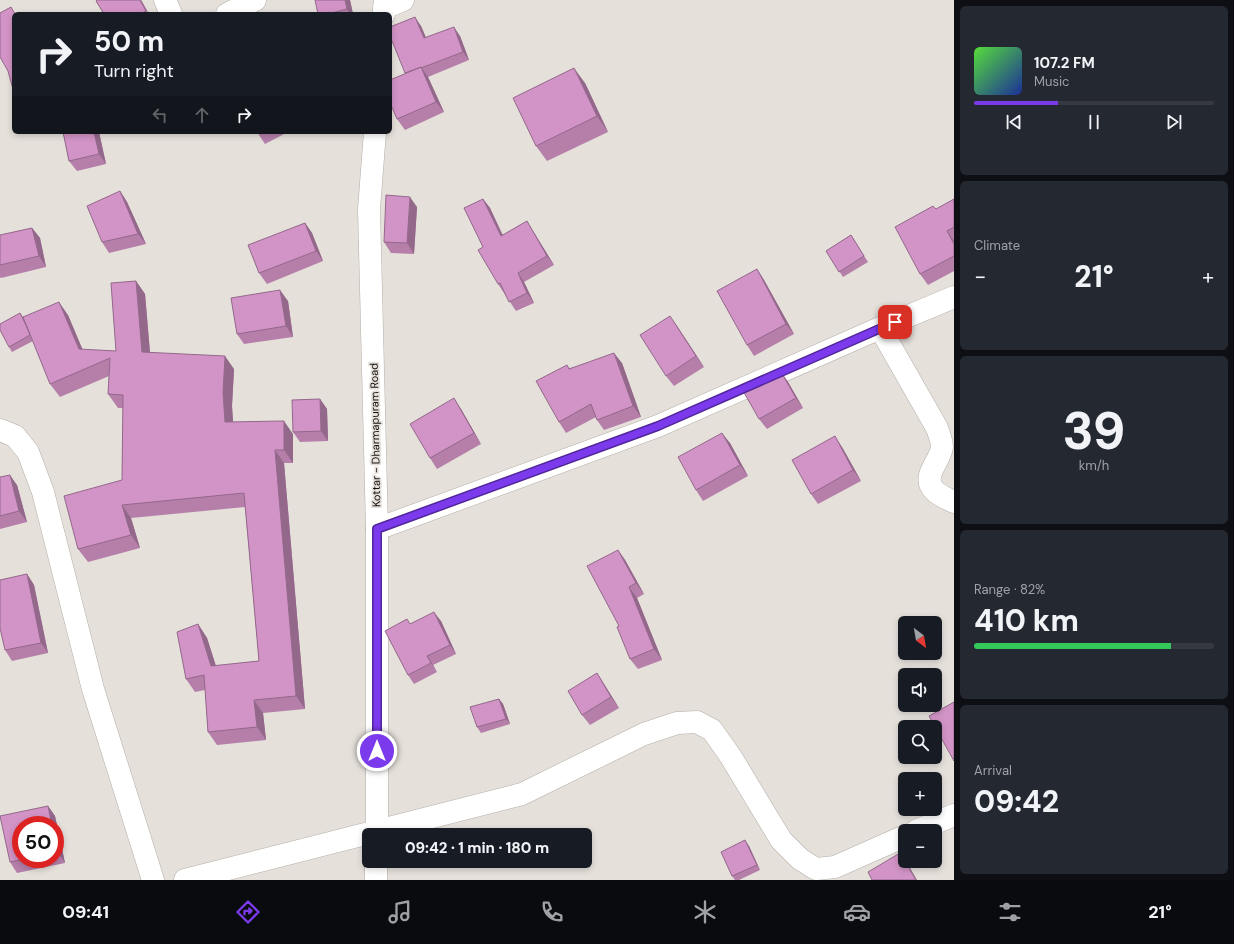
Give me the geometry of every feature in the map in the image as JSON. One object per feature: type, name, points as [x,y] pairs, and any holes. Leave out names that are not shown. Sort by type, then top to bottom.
[{"type":"street","points":[[164,0],[170,12]]},
{"type":"street","points":[[231,12],[255,0]]},
{"type":"street","name":"Kottar - Dharmapuram Road","points":[[375,134],[369,209],[377,529],[377,828]]},
{"type":"street","points":[[377,529],[658,426],[954,297]]},
{"type":"street","points":[[880,328],[941,437],[942,446],[931,472],[930,479],[933,490],[938,495],[954,502]]},
{"type":"street","points":[[0,430],[14,436],[28,452],[44,492],[93,689],[153,880]]},
{"type":"street","points":[[396,828],[522,794],[644,734],[677,723],[696,722],[712,730],[731,758],[781,840],[800,859],[816,869],[835,867],[898,839]]},
{"type":"street","points":[[933,824],[954,815]]},
{"type":"street","points":[[185,880],[362,837]]},
{"type":"street","points":[[376,868],[376,880]]},
{"type":"building","points":[[140,0],[146,11],[103,12],[96,1]]},
{"type":"building","points":[[315,0],[345,0],[347,9],[336,12],[318,12]]},
{"type":"building","points":[[11,7],[14,12],[12,12],[12,86],[8,71],[0,57],[0,13]]},
{"type":"building","points":[[415,17],[424,38],[454,27],[463,52],[405,73],[392,41],[392,26]]},
{"type":"building","points":[[421,67],[436,102],[397,119],[392,108],[392,79]]},
{"type":"building","points":[[574,68],[597,116],[536,146],[513,98]]},
{"type":"building","points":[[63,134],[94,134],[99,154],[69,161]]},
{"type":"building","points":[[120,191],[138,234],[102,242],[87,206]]},
{"type":"building","points":[[386,195],[410,197],[407,243],[384,242]]},
{"type":"building","points":[[483,199],[501,236],[527,221],[547,256],[518,273],[527,293],[509,302],[500,283],[498,284],[478,250],[483,247],[464,208]]},
{"type":"building","points":[[954,199],[954,227],[947,231],[954,244],[954,256],[920,274],[895,227],[933,206],[936,209]]},
{"type":"building","points":[[305,223],[316,251],[259,273],[248,245]]},
{"type":"building","points":[[32,228],[39,256],[0,265],[0,235]]},
{"type":"building","points":[[851,235],[864,256],[839,272],[826,251]]},
{"type":"building","points":[[757,269],[786,324],[747,345],[717,291]]},
{"type":"building","points":[[136,281],[142,352],[225,356],[223,393],[225,422],[284,421],[284,450],[275,450],[296,696],[254,700],[257,727],[208,732],[204,675],[186,679],[177,632],[198,624],[211,666],[259,661],[244,493],[122,505],[131,535],[78,549],[64,496],[122,480],[123,395],[108,394],[110,358],[50,384],[23,317],[59,302],[79,349],[116,351],[111,283]]},
{"type":"building","points":[[280,290],[286,326],[237,334],[231,298]]},
{"type":"building","points":[[20,313],[30,335],[9,347],[0,330],[0,324]]},
{"type":"building","points":[[670,316],[696,356],[666,376],[640,335]]},
{"type":"building","points":[[614,353],[633,406],[597,420],[591,404],[559,422],[536,381],[567,365],[569,369]]},
{"type":"building","points":[[781,372],[796,398],[759,419],[742,389]]},
{"type":"building","points":[[454,398],[474,433],[430,458],[410,424]]},
{"type":"building","points":[[320,399],[321,431],[293,432],[292,400]]},
{"type":"building","points":[[722,433],[740,465],[696,490],[678,457]]},
{"type":"building","points":[[835,436],[853,470],[811,494],[792,460]]},
{"type":"building","points":[[10,475],[19,511],[0,516],[0,477]]},
{"type":"building","points":[[618,550],[636,583],[629,587],[654,649],[630,659],[617,627],[619,626],[587,566]]},
{"type":"building","points":[[27,574],[41,643],[5,650],[0,628],[0,580]]},
{"type":"building","points":[[434,612],[450,645],[427,656],[431,663],[408,675],[385,631],[407,619],[410,624]]},
{"type":"building","points":[[597,673],[611,697],[582,715],[568,691]]},
{"type":"building","points":[[499,699],[506,719],[477,727],[470,707]]},
{"type":"building","points":[[954,702],[954,761],[942,739],[942,720],[931,720],[929,716],[936,712],[942,712],[942,709]]},
{"type":"building","points":[[48,806],[50,816],[12,816],[12,862],[10,862],[0,816]]},
{"type":"building","points":[[745,840],[757,865],[732,876],[721,852]]},
{"type":"building","points":[[898,854],[898,868],[909,868],[916,880],[872,880],[868,872]]},
{"type":"route","points":[[377,751],[377,529],[658,426],[895,322]]}]
